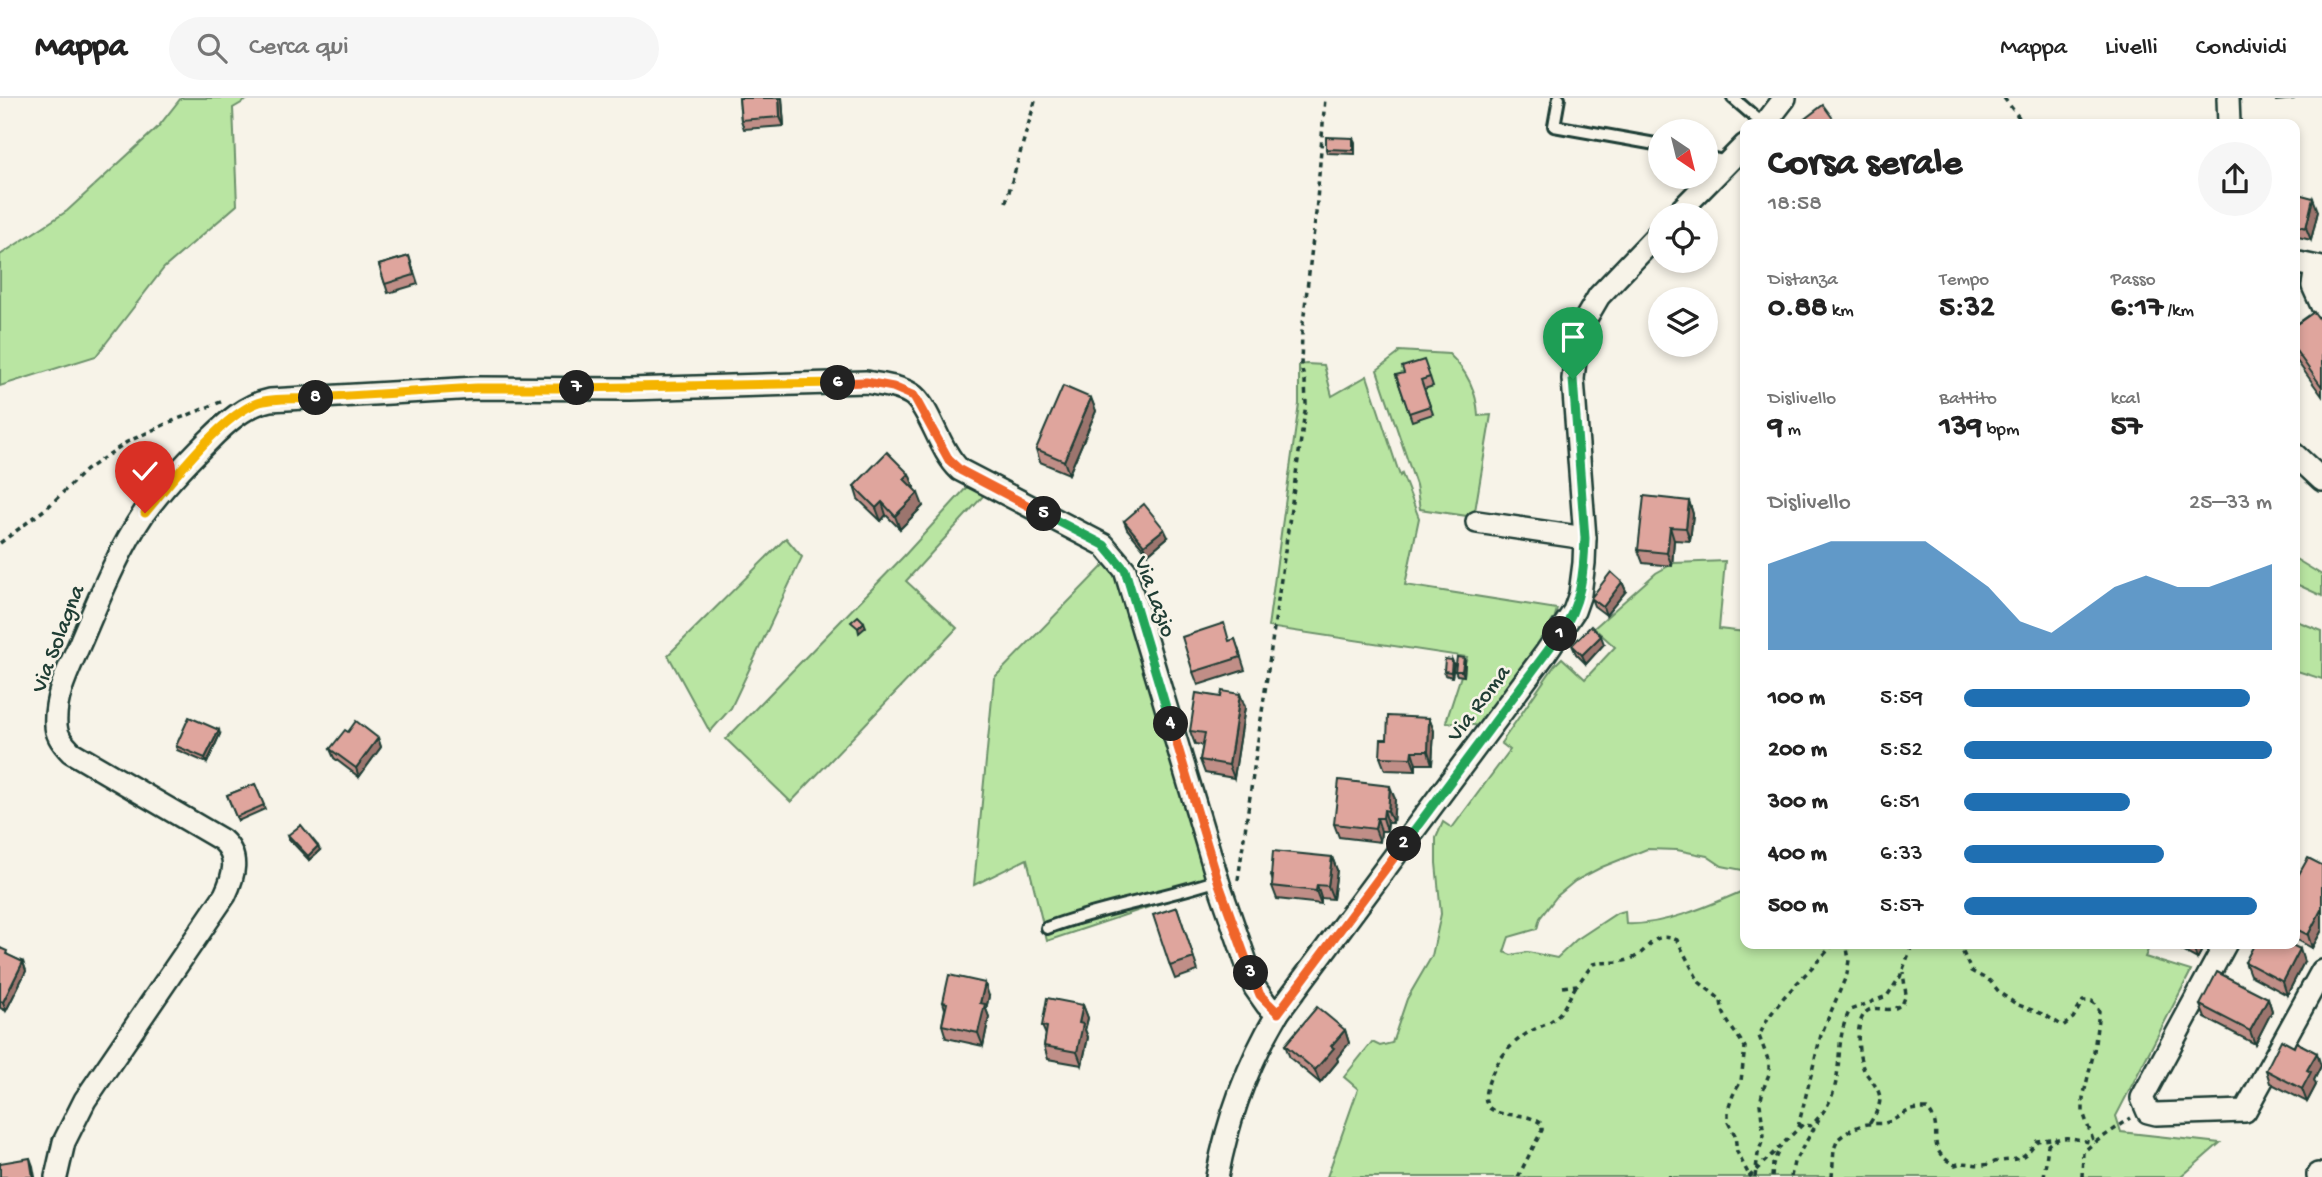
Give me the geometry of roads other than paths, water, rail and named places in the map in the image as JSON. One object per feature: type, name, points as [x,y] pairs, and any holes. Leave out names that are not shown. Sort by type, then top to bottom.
[{"type":"street","points":[[1768,119],[1785,98]]},
{"type":"street","points":[[2228,98],[2230,119]]},
{"type":"street","points":[[1688,203],[1740,150]]},
{"type":"street","name":"Via Roma","points":[[1217,1177],[1225,1135],[1234,1107],[1261,1043],[1278,1013],[1566,625],[1580,594],[1584,563],[1585,538],[1573,379],[1578,332],[1599,296],[1648,245]]},
{"type":"street","points":[[2300,263],[2319,268],[2313,286],[2322,306]]},
{"type":"street","name":"Via Lazio","points":[[629,388],[866,382],[893,387],[914,396],[949,460],[960,470],[1104,545],[1125,570],[1228,882],[1255,988],[1278,1013]]},
{"type":"street","name":"Via Solagna","points":[[56,1177],[64,1142],[85,1100],[225,895],[233,875],[232,853],[222,840],[72,752],[57,732],[57,706],[63,684],[103,589],[145,513],[185,464],[222,428],[248,407],[259,402],[476,388],[629,388]]},
{"type":"street","points":[[2300,460],[2322,480]]},
{"type":"street","points":[[1477,522],[1585,538]]},
{"type":"street","points":[[2224,949],[2142,1098],[2148,1112],[2245,1111],[2322,971]]},
{"type":"lane","points":[[1559,98],[1554,127],[1648,143]]},
{"type":"lane","points":[[1733,98],[1758,119]]},
{"type":"lane","points":[[1718,160],[1728,162]]},
{"type":"lane","points":[[1047,928],[1084,915],[1228,882]]}]
